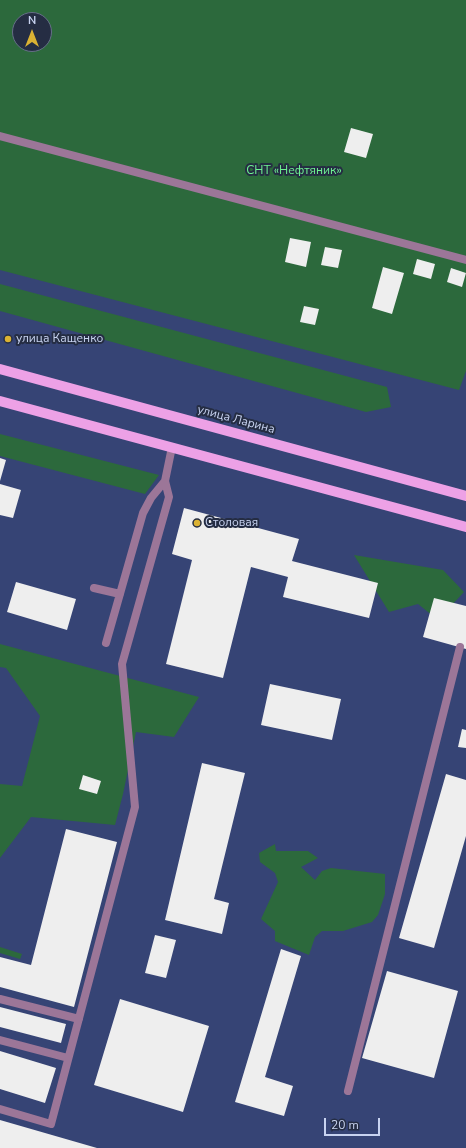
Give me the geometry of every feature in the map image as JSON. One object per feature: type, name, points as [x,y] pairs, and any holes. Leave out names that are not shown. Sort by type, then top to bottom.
[{"type":"main road","name":"улица Ларина","points":[[0,369],[466,496]]},
{"type":"main road","points":[[0,401],[466,527]]},
{"type":"lane","points":[[0,136],[466,260]]},
{"type":"lane","points":[[0,1109],[51,1124],[135,807],[122,664],[169,497],[165,481],[172,447]]},
{"type":"lane","points":[[106,643],[143,513],[151,498],[165,481]]},
{"type":"lane","points":[[94,588],[120,594]]},
{"type":"lane","points":[[348,1091],[460,647]]},
{"type":"lane","points":[[0,999],[79,1019]]},
{"type":"lane","points":[[0,1040],[68,1058]]},
{"type":"green space","name":"СНТ «Нефтяник»","points":[[0,0],[466,0],[466,371],[459,390],[0,270]]},
{"type":"green space","points":[[0,284],[387,387],[391,407],[366,412],[0,311]]},
{"type":"green space","points":[[0,434],[159,475],[145,494],[0,456]]},
{"type":"green space","points":[[354,555],[443,570],[464,592],[438,620],[418,604],[389,612]]},
{"type":"green space","points":[[0,644],[199,697],[174,737],[136,732],[115,825],[31,817],[0,858],[0,784],[22,786],[40,716],[6,668],[0,667]]},
{"type":"green space","points":[[275,844],[276,851],[308,851],[318,858],[301,867],[315,880],[322,871],[331,868],[385,874],[385,894],[378,915],[372,922],[343,931],[322,931],[315,937],[309,955],[275,941],[275,931],[261,919],[278,882],[275,873],[260,862],[259,853]]},
{"type":"green space","points":[[0,947],[22,954],[20,959],[0,953]]},
{"type":"building","points":[[351,128],[373,134],[366,158],[344,152]]},
{"type":"building","points":[[290,238],[311,242],[306,267],[285,262]]},
{"type":"building","points":[[325,247],[342,250],[338,268],[321,265]]},
{"type":"building","points":[[417,259],[435,264],[431,279],[413,274]]},
{"type":"building","points":[[383,267],[404,273],[392,314],[372,308]]},
{"type":"building","points":[[451,268],[466,273],[462,287],[447,282]]},
{"type":"building","points":[[304,306],[319,309],[315,325],[300,322]]},
{"type":"building","points":[[0,458],[6,460],[0,481]]},
{"type":"building","points":[[0,484],[21,490],[13,518],[0,515]]},
{"type":"building","points":[[184,508],[299,539],[292,561],[378,583],[369,618],[283,597],[288,577],[251,567],[223,678],[166,664],[192,560],[172,554]]},
{"type":"building","points":[[16,582],[76,599],[67,630],[7,612]]},
{"type":"building","points":[[434,598],[466,606],[466,649],[423,637]]},
{"type":"building","points":[[270,684],[341,699],[332,740],[261,725]]},
{"type":"building","points":[[462,729],[466,730],[466,748],[458,747]]},
{"type":"building","points":[[202,763],[245,773],[214,899],[229,903],[222,934],[165,920]]},
{"type":"building","points":[[446,774],[466,780],[466,836],[434,948],[399,938]]},
{"type":"building","points":[[83,775],[101,781],[97,794],[79,789]]},
{"type":"building","points":[[66,829],[117,842],[74,1007],[0,987],[0,957],[31,965]]},
{"type":"building","points":[[155,935],[176,940],[166,978],[145,973]]},
{"type":"building","points":[[281,949],[301,956],[265,1077],[293,1086],[284,1116],[235,1102]]},
{"type":"building","points":[[387,971],[458,991],[434,1078],[362,1058]]},
{"type":"building","points":[[120,999],[209,1026],[183,1112],[94,1085]]},
{"type":"building","points":[[0,1007],[66,1024],[61,1043],[0,1027]]},
{"type":"building","points":[[0,1051],[56,1068],[45,1103],[0,1089]]},
{"type":"building","points":[[0,1120],[97,1148],[0,1148]]},
{"type":"place","name":"улица Кащенко","points":[[8,339]]},
{"type":"place","name":"Столовая","points":[[197,523]]}]
